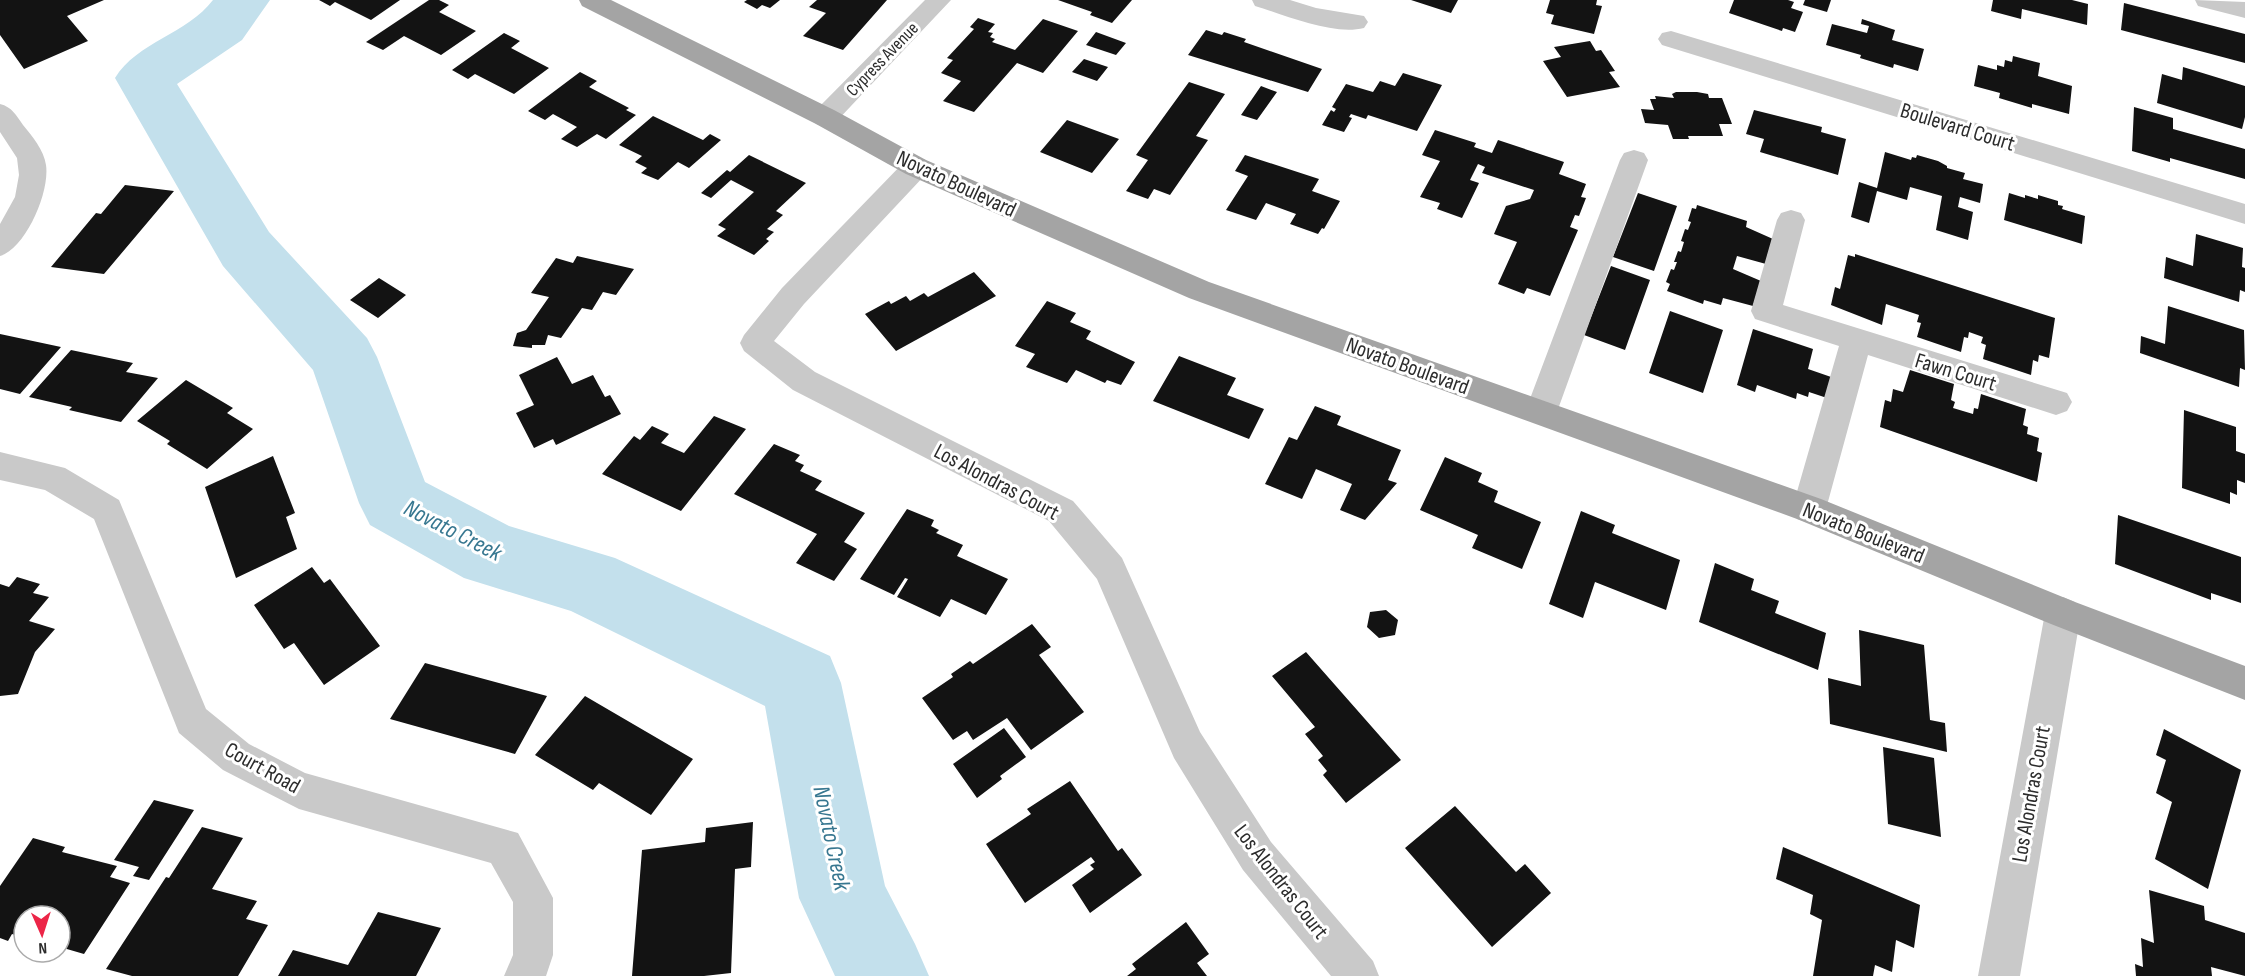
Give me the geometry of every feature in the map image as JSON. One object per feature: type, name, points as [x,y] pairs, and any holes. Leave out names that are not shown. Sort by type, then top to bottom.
[{"type":"main road","name":"Novato Boulevard","points":[[591,0],[825,117],[916,167],[1199,290],[1809,509],[2062,613],[2245,683]]},
{"type":"street","name":"Cypress Avenue","points":[[825,117],[939,0]]},
{"type":"street","points":[[1264,0],[1313,16],[1355,22]]},
{"type":"street","points":[[2207,0],[2245,10]]},
{"type":"street","name":"Boulevard Court","points":[[1671,39],[2245,214]]},
{"type":"street","points":[[0,113],[19,138],[32,164],[31,190],[22,213],[0,245]]},
{"type":"street","points":[[1540,412],[1634,160]]},
{"type":"street","name":"Los Alondras Court","points":[[916,167],[793,296],[755,343],[804,381],[1061,511],[1110,570],[1187,745],[1257,856],[1358,976]]},
{"type":"street","name":"Fawn Court","points":[[1791,220],[1766,311],[2056,402]]},
{"type":"street","points":[[1809,509],[1856,340]]},
{"type":"street","name":"Court Road","points":[[0,466],[53,478],[107,510],[192,721],[236,757],[299,789],[504,847],[533,898],[533,955],[525,976]]},
{"type":"street","name":"Los Alondras Court","points":[[1999,976],[2062,613]]},
{"type":"building","points":[[0,0],[104,0],[67,16],[88,41],[24,69],[0,35]]},
{"type":"building","points":[[319,0],[400,0],[371,20],[335,2],[330,6]]},
{"type":"building","points":[[429,0],[439,0],[449,5],[439,12],[476,31],[441,55],[404,36],[383,50],[366,42]]},
{"type":"building","points":[[747,0],[780,0],[770,8],[762,5],[757,9],[744,2]]},
{"type":"building","points":[[817,0],[887,0],[843,50],[803,36],[826,13],[809,7]]},
{"type":"building","points":[[1058,0],[1132,0],[1112,23],[1090,15],[1092,12]]},
{"type":"building","points":[[1411,0],[1458,0],[1451,13]]},
{"type":"building","points":[[1550,0],[1597,0],[1596,5],[1602,6],[1594,34],[1551,24],[1554,15],[1546,13]]},
{"type":"building","points":[[1734,0],[1788,0],[1794,2],[1791,8],[1803,12],[1795,32],[1783,28],[1782,31],[1729,13]]},
{"type":"building","points":[[1805,0],[1831,0],[1827,12],[1803,5]]},
{"type":"building","points":[[1993,0],[2072,0],[2088,4],[2087,25],[2022,9],[2021,19],[1991,11]]},
{"type":"building","points":[[2124,3],[2245,34],[2245,63],[2121,30]]},
{"type":"building","points":[[978,18],[995,24],[988,32],[993,33],[990,37],[995,39],[992,42],[1015,50],[1043,19],[1078,31],[1043,73],[1017,63],[974,112],[943,101],[961,81],[941,73],[953,60],[947,58],[974,29],[970,27]]},
{"type":"building","points":[[1862,19],[1895,30],[1892,40],[1924,49],[1918,71],[1894,64],[1893,68],[1860,58],[1861,55],[1826,45],[1832,24],[1867,33],[1869,26],[1861,24]]},
{"type":"building","points":[[1206,30],[1222,35],[1224,32],[1246,39],[1244,42],[1322,69],[1308,92],[1188,55]]},
{"type":"building","points":[[1096,32],[1126,43],[1116,55],[1086,45]]},
{"type":"building","points":[[504,33],[520,41],[511,48],[549,68],[514,94],[475,74],[468,79],[452,70]]},
{"type":"building","points":[[1590,41],[1596,51],[1601,50],[1615,71],[1609,72],[1620,87],[1567,97],[1543,61],[1561,57],[1554,47]]},
{"type":"building","points":[[2013,56],[2040,63],[2038,76],[2072,86],[2069,114],[2032,104],[2032,108],[1999,98],[2000,93],[1974,86],[1978,65],[1997,70],[1997,65],[2004,67],[2005,60],[2012,62]]},
{"type":"building","points":[[1084,59],[1108,67],[1097,81],[1072,72]]},
{"type":"building","points":[[2183,67],[2245,86],[2245,117],[2242,129],[2157,103],[2162,74],[2182,80]]},
{"type":"building","points":[[580,72],[597,81],[589,87],[629,108],[626,110],[636,115],[606,139],[597,134],[577,147],[561,139],[577,127],[553,114],[545,120],[528,111]]},
{"type":"building","points":[[1403,73],[1442,85],[1417,131],[1368,115],[1366,119],[1351,114],[1349,117],[1352,118],[1344,132],[1322,125],[1331,110],[1334,112],[1336,109],[1332,107],[1346,84],[1373,92],[1380,81],[1395,86]]},
{"type":"building","points":[[1189,82],[1225,94],[1196,136],[1208,140],[1170,195],[1154,189],[1148,199],[1126,191],[1148,160],[1136,155]]},
{"type":"building","points":[[1261,86],[1277,92],[1257,120],[1241,115]]},
{"type":"building","points":[[1697,92],[1708,94],[1709,98],[1722,98],[1732,124],[1719,124],[1723,136],[1688,136],[1689,139],[1673,139],[1668,125],[1645,123],[1641,109],[1654,110],[1650,99],[1656,99],[1655,96],[1674,98],[1672,94]]},
{"type":"building","points":[[2134,107],[2173,118],[2173,129],[2245,149],[2245,179],[2170,158],[2170,162],[2132,151]]},
{"type":"building","points":[[1754,110],[1822,127],[1821,132],[1846,139],[1838,175],[1760,152],[1764,139],[1746,134]]},
{"type":"building","points":[[653,116],[703,140],[710,134],[721,140],[689,168],[678,162],[658,180],[641,173],[647,168],[635,162],[642,156],[619,145]]},
{"type":"building","points":[[1067,120],[1119,139],[1092,173],[1040,152]]},
{"type":"building","points":[[1435,130],[1476,143],[1474,147],[1492,153],[1498,140],[1564,162],[1559,174],[1586,184],[1581,197],[1586,198],[1579,216],[1575,215],[1570,227],[1578,230],[1550,296],[1527,288],[1524,294],[1498,284],[1517,242],[1494,234],[1506,206],[1530,199],[1534,190],[1482,173],[1485,167],[1478,164],[1470,180],[1479,183],[1462,218],[1437,209],[1440,203],[1420,197],[1440,161],[1422,155]]},
{"type":"building","points":[[1885,152],[1911,160],[1917,155],[1938,161],[1947,168],[1965,173],[1963,179],[1983,184],[1980,203],[1960,197],[1958,207],[1973,212],[1968,240],[1936,230],[1942,196],[1910,187],[1907,200],[1877,191],[1869,223],[1851,217],[1859,182],[1877,188]]},
{"type":"building","points":[[749,155],[806,183],[776,211],[783,215],[767,229],[774,232],[766,239],[769,241],[754,255],[717,236],[726,229],[718,225],[754,192],[731,180],[711,198],[701,193],[727,170],[730,172]]},
{"type":"building","points":[[1245,155],[1319,179],[1312,191],[1340,201],[1324,229],[1322,228],[1318,234],[1290,224],[1296,214],[1266,203],[1256,220],[1226,210],[1248,176],[1235,171]]},
{"type":"building","points":[[125,185],[174,191],[104,274],[51,267],[96,213],[101,214]]},
{"type":"building","points":[[1638,193],[1677,206],[1654,271],[1613,257]]},
{"type":"building","points":[[2009,193],[2038,199],[2038,195],[2058,201],[2058,205],[2063,206],[2062,209],[2085,216],[2082,244],[2004,220]]},
{"type":"building","points":[[1697,205],[1747,221],[1746,227],[1773,239],[1766,264],[1737,256],[1733,269],[1761,281],[1753,306],[1723,298],[1721,305],[1704,300],[1703,304],[1667,291],[1670,284],[1666,282],[1671,269],[1674,270],[1678,251],[1681,252],[1684,242],[1681,241],[1685,229],[1688,230],[1691,222],[1688,221],[1692,208],[1696,209]]},
{"type":"building","points":[[2196,234],[2243,248],[2242,267],[2245,268],[2245,292],[2240,290],[2239,302],[2164,278],[2166,257],[2193,266]]},
{"type":"building","points":[[1855,254],[2055,318],[2049,358],[2039,355],[2038,362],[2033,360],[2031,375],[1983,359],[1986,345],[1981,343],[1983,337],[1969,332],[1968,338],[1964,337],[1961,352],[1917,337],[1921,323],[1917,322],[1919,315],[1886,304],[1882,325],[1831,305],[1835,287],[1840,289],[1848,255],[1855,257]]},
{"type":"building","points":[[577,256],[634,269],[616,295],[603,292],[592,310],[582,308],[561,338],[548,335],[545,345],[532,345],[532,348],[513,346],[517,333],[526,330],[549,297],[531,293],[556,258],[573,263]]},
{"type":"building","points":[[1611,266],[1650,280],[1625,350],[1584,335]]},
{"type":"building","points":[[974,272],[996,296],[896,351],[865,314],[889,301],[891,304],[906,296],[910,301],[924,293],[928,297]]},
{"type":"building","points":[[379,278],[406,295],[378,318],[350,300]]},
{"type":"building","points":[[1047,301],[1076,313],[1070,322],[1091,331],[1086,339],[1135,362],[1121,385],[1107,380],[1105,383],[1076,370],[1067,383],[1026,367],[1035,354],[1015,346]]},
{"type":"building","points":[[2168,306],[2244,330],[2245,370],[2240,368],[2239,387],[2140,353],[2141,336],[2165,344]]},
{"type":"building","points":[[1670,311],[1723,330],[1703,393],[1649,373]]},
{"type":"building","points":[[1753,329],[1813,349],[1808,369],[1834,378],[1830,399],[1809,392],[1808,397],[1797,393],[1796,399],[1757,385],[1755,392],[1737,385]]},
{"type":"building","points":[[0,334],[61,347],[20,394],[0,389]]},
{"type":"building","points":[[71,350],[133,363],[126,372],[158,378],[121,422],[69,410],[72,407],[29,397]]},
{"type":"building","points":[[1179,356],[1236,378],[1227,395],[1264,409],[1249,439],[1153,401]]},
{"type":"building","points":[[557,357],[572,384],[593,375],[605,397],[610,395],[621,414],[556,445],[553,439],[534,448],[516,413],[534,405],[519,375]]},
{"type":"building","points":[[1910,370],[1954,384],[1951,400],[1955,402],[1953,408],[1973,414],[1974,408],[1978,409],[1981,394],[2026,409],[2023,425],[2028,427],[2027,434],[2039,438],[2037,451],[2042,453],[2037,482],[1880,427],[1885,400],[1891,402],[1893,389],[1903,392]]},
{"type":"building","points":[[186,380],[233,408],[227,413],[253,429],[207,469],[167,444],[170,441],[137,421]]},
{"type":"building","points":[[1315,406],[1341,416],[1337,425],[1401,450],[1388,480],[1397,483],[1365,520],[1340,510],[1352,484],[1316,469],[1302,499],[1265,484],[1289,437],[1297,440]]},
{"type":"building","points":[[2184,410],[2236,427],[2236,451],[2245,454],[2245,483],[2237,480],[2237,495],[2230,492],[2230,504],[2182,488]]},
{"type":"building","points":[[714,416],[746,429],[681,511],[602,474],[634,436],[640,440],[652,426],[669,434],[661,443],[684,453]]},
{"type":"building","points":[[774,444],[800,455],[795,461],[804,465],[800,471],[822,481],[815,490],[865,513],[844,542],[857,549],[834,581],[796,563],[817,534],[734,494]]},
{"type":"building","points":[[273,456],[295,513],[286,517],[297,549],[236,578],[205,487]]},
{"type":"building","points":[[1445,457],[1482,473],[1478,482],[1498,491],[1494,502],[1541,522],[1522,569],[1472,548],[1478,535],[1420,510]]},
{"type":"building","points":[[907,509],[934,520],[931,526],[939,530],[936,533],[963,545],[957,556],[1008,579],[986,615],[951,599],[940,617],[897,597],[908,579],[905,578],[894,595],[860,579]]},
{"type":"building","points":[[1581,511],[1615,525],[1612,533],[1680,560],[1666,610],[1595,582],[1583,618],[1549,604]]},
{"type":"building","points":[[2118,515],[2241,557],[2241,603],[2211,593],[2211,600],[2115,564]]},
{"type":"building","points":[[1715,563],[1754,579],[1751,590],[1779,601],[1775,613],[1826,633],[1818,670],[1699,622]]},
{"type":"building","points":[[312,567],[324,583],[330,579],[380,646],[324,685],[294,643],[284,649],[254,605]]},
{"type":"building","points":[[17,577],[40,584],[33,593],[49,597],[29,621],[55,629],[35,652],[18,694],[0,696],[0,584],[9,587]]},
{"type":"building","points":[[1386,610],[1398,620],[1395,635],[1379,638],[1367,627],[1370,612]]},
{"type":"building","points":[[1032,624],[1051,647],[1039,655],[1084,712],[1031,750],[1007,718],[973,740],[967,731],[953,740],[922,698],[953,677],[951,674],[970,661],[973,664]]},
{"type":"building","points":[[1859,630],[1924,645],[1930,720],[1945,723],[1947,752],[1830,724],[1828,678],[1861,686]]},
{"type":"building","points":[[1306,652],[1401,760],[1346,803],[1323,775],[1327,771],[1318,760],[1323,756],[1305,734],[1315,727],[1272,676]]},
{"type":"building","points":[[425,663],[547,696],[515,754],[390,719]]},
{"type":"building","points":[[585,696],[693,759],[651,815],[599,783],[593,790],[535,755]]},
{"type":"building","points":[[1004,728],[1026,757],[1000,776],[1002,779],[977,798],[953,764]]},
{"type":"building","points":[[2164,729],[2241,770],[2208,889],[2155,859],[2172,802],[2156,793],[2166,760],[2156,755]]},
{"type":"building","points":[[1883,747],[1934,758],[1941,837],[1888,824]]},
{"type":"building","points":[[1070,781],[1118,851],[1122,848],[1142,875],[1090,913],[1072,885],[1094,869],[1090,865],[1095,862],[1091,857],[1025,903],[986,844],[1031,814],[1027,809]]},
{"type":"building","points":[[154,800],[194,810],[149,880],[133,876],[139,867],[114,860]]},
{"type":"building","points":[[1455,806],[1516,872],[1525,864],[1551,893],[1492,947],[1405,848]]},
{"type":"building","points":[[753,822],[751,867],[735,869],[731,973],[704,976],[632,976],[642,850],[705,842],[706,828]]},
{"type":"building","points":[[202,827],[243,838],[212,889],[257,901],[246,919],[268,925],[238,976],[132,976],[106,969],[166,877],[169,878]]},
{"type":"building","points":[[33,838],[65,847],[62,852],[117,866],[110,877],[130,883],[84,954],[72,950],[72,904],[12,904],[12,934],[8,941],[0,938],[0,886]]},
{"type":"building","points":[[1783,847],[1920,905],[1914,948],[1896,940],[1892,972],[1875,965],[1873,976],[1813,976],[1822,920],[1810,914],[1813,895],[1776,879]]},
{"type":"building","points":[[2149,890],[2204,906],[2205,920],[2245,933],[2245,976],[2211,967],[2212,976],[2136,976],[2135,964],[2143,967],[2141,938],[2154,943]]},
{"type":"building","points":[[378,912],[441,928],[416,976],[278,976],[293,950],[348,965]]},
{"type":"building","points":[[1186,922],[1209,954],[1197,963],[1207,976],[1127,976],[1136,969],[1132,964]]},
{"type":"waterway","name":"Novato Creek","points":[[242,0],[222,27],[144,78],[246,249],[343,357],[396,503],[491,554],[588,582],[801,683],[843,898],[883,976]]}]
